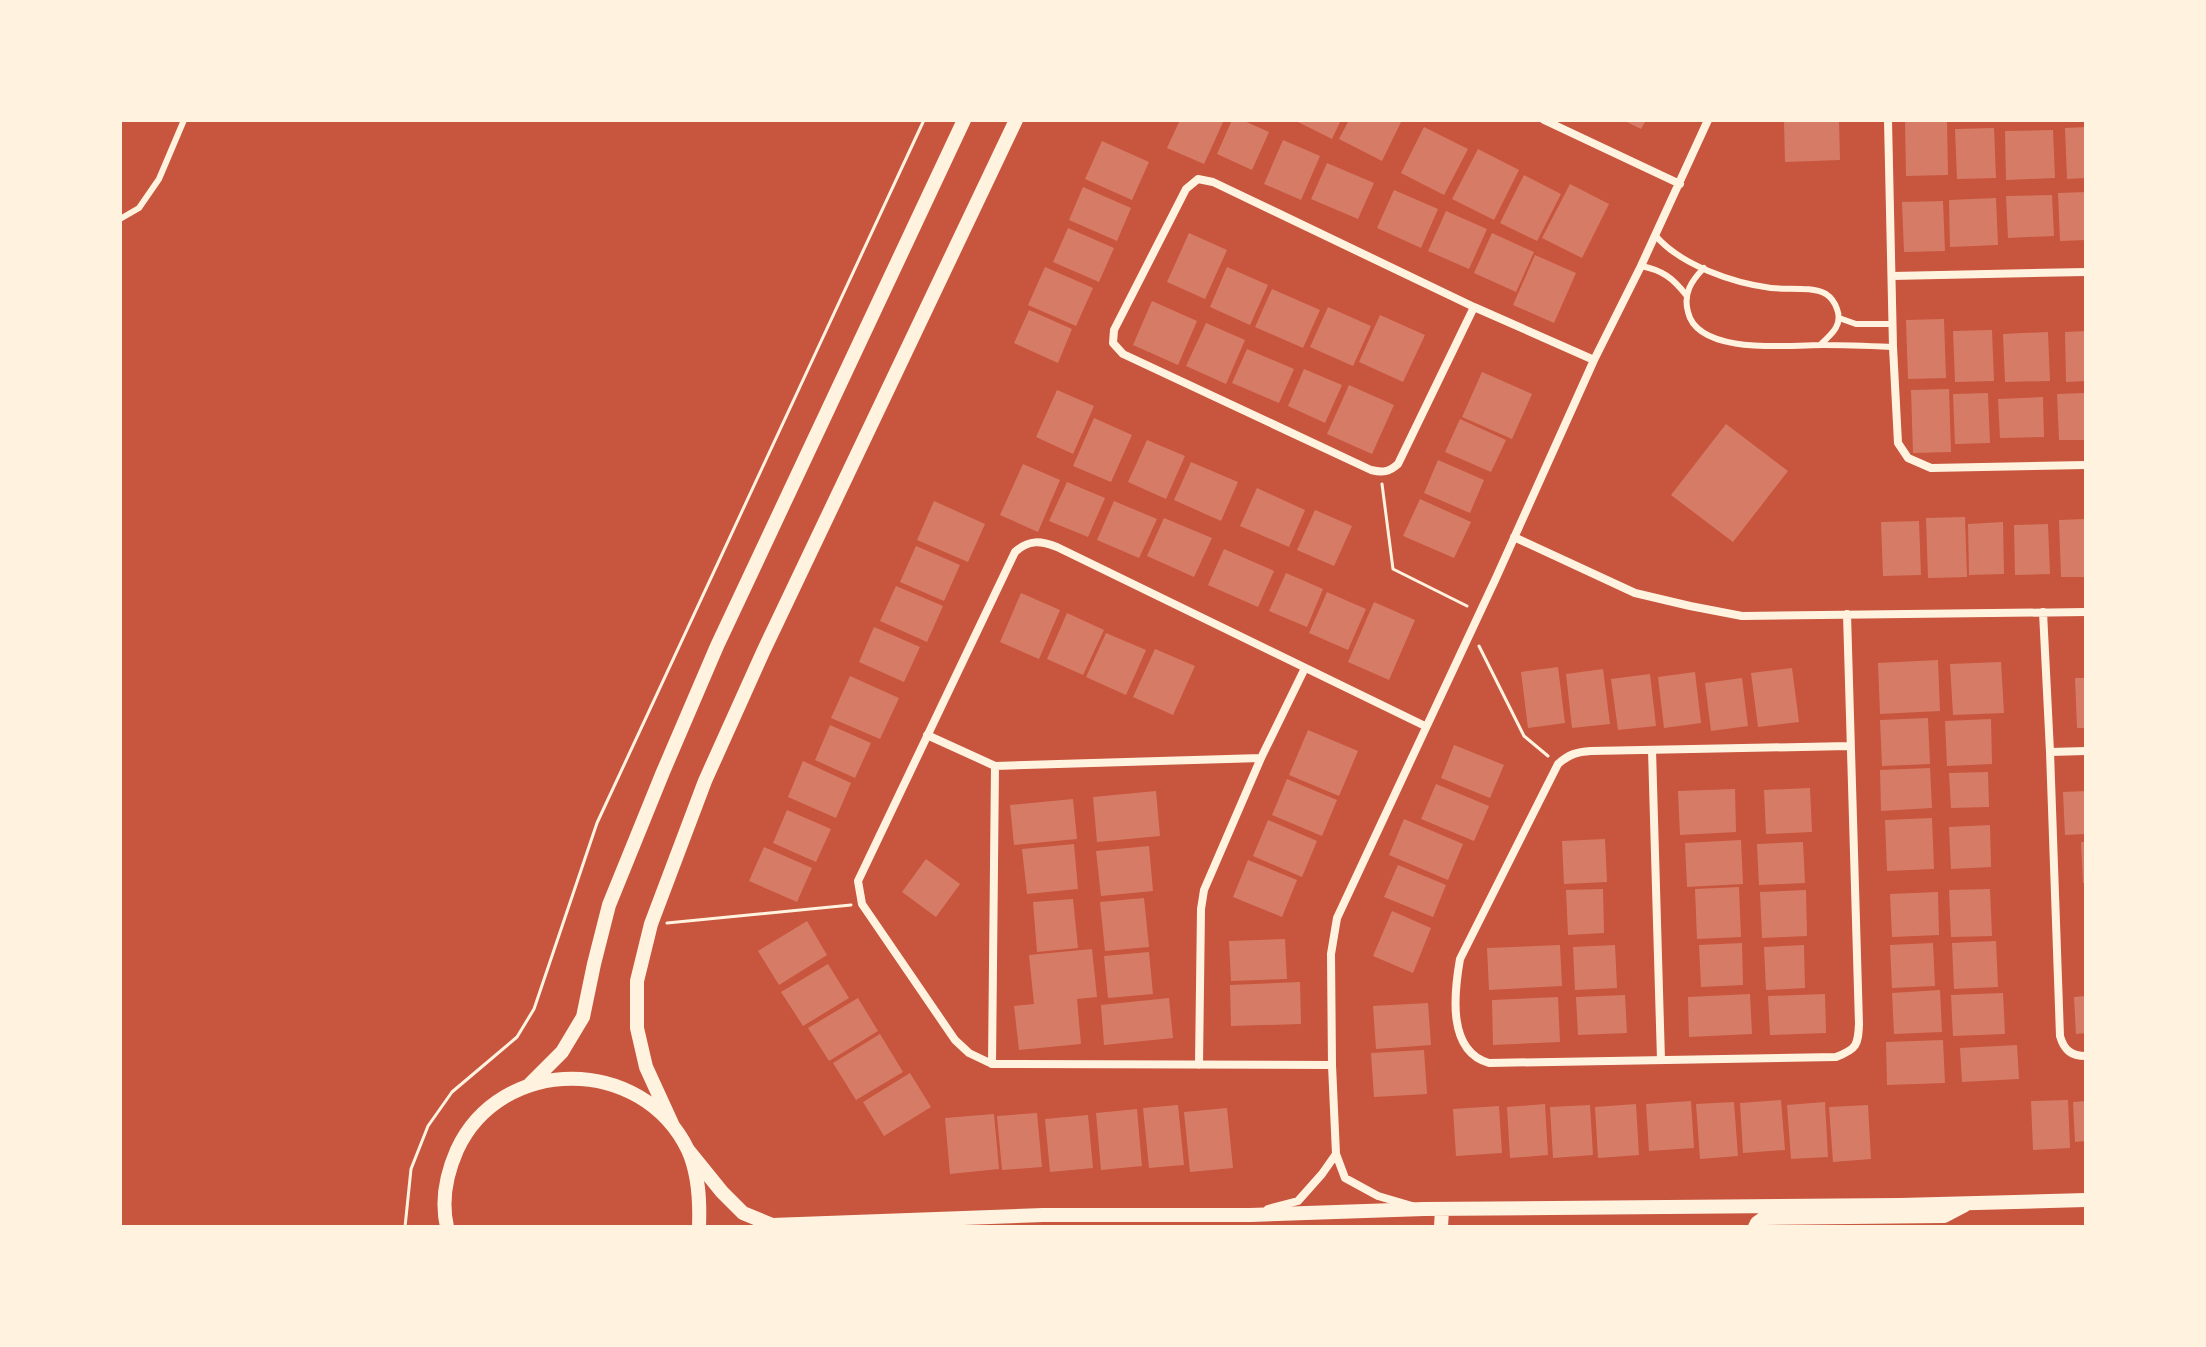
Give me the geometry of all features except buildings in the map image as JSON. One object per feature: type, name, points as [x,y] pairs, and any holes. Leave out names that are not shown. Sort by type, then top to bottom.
[{"type":"street","points":[[447,1227],[443,1213],[448,1172],[465,1134],[493,1104],[530,1084],[562,1052],[583,1017],[609,905],[675,744],[717,646],[964,120]]},
{"type":"street","points":[[1016,120],[763,652],[705,781],[651,924],[637,981],[637,1028],[646,1067],[673,1126],[722,1192],[743,1213],[772,1225],[1043,1215],[1250,1215],[1424,1209],[2086,1200]]},
{"type":"street","points":[[1544,120],[1555,122],[1680,184]]},
{"type":"street","points":[[1424,1209],[1378,1196],[1345,1178],[1336,1154],[1331,954],[1337,918],[1708,120]]},
{"type":"street","points":[[1888,120],[1898,443],[1908,458],[1931,468],[2086,465]]},
{"type":"street","points":[[1474,307],[1398,464],[1389,471],[1380,472],[1123,354],[1113,343],[1114,330],[1186,189],[1198,179],[1213,182],[1474,307],[1594,360]]},
{"type":"street","points":[[1892,276],[2086,272]]},
{"type":"street","points":[[1514,537],[1635,593],[1742,616],[2086,612]]},
{"type":"street","points":[[1332,1065],[992,1064],[969,1053],[955,1040],[862,904],[858,881],[1015,552],[1030,542],[1042,541],[1057,547],[1425,726]]},
{"type":"street","points":[[2043,612],[2060,1036],[2070,1053],[2086,1056]]},
{"type":"street","points":[[1847,614],[1858,1042],[1848,1053],[1836,1057],[1489,1063],[1470,1054],[1461,1038],[1457,1021],[1460,959],[1558,764],[1566,756],[1575,752],[1849,746]]},
{"type":"street","points":[[1199,1065],[1201,909],[1204,890],[1261,758],[1305,668]]},
{"type":"street","points":[[927,735],[995,766],[1261,758]]},
{"type":"street","points":[[1652,750],[1661,1060]]},
{"type":"street","points":[[2050,752],[2086,751]]},
{"type":"street","points":[[992,1064],[995,766]]},
{"type":"street","points":[[530,1084],[569,1078],[608,1083],[644,1099],[673,1126]]},
{"type":"street","points":[[688,1150],[699,1187],[699,1227]]},
{"type":"street","points":[[1250,1215],[1298,1201],[1336,1154]]},
{"type":"street","points":[[1755,1227],[1764,1218],[1944,1216],[1968,1203]]},
{"type":"street","points":[[1441,1227],[1442,1209]]},
{"type":"lane","points":[[120,219],[139,208],[159,179],[184,120]]},
{"type":"lane","points":[[1654,234],[1668,248],[1704,268],[1745,283],[1818,291],[1829,296],[1839,318],[1837,328],[1820,345]]},
{"type":"lane","points":[[1641,266],[1667,274],[1686,295]]},
{"type":"lane","points":[[1704,268],[1686,295],[1689,317],[1694,326],[1709,336],[1728,342],[1764,346],[1893,347]]},
{"type":"lane","points":[[1839,318],[1856,324],[1893,324]]},
{"type":"path","points":[[405,1227],[411,1169],[428,1126],[452,1092],[517,1037],[534,1009],[597,823],[924,120]]},
{"type":"path","points":[[1380,472],[1393,569],[1479,613]]},
{"type":"path","points":[[1471,631],[1524,736],[1558,764]]},
{"type":"path","points":[[651,924],[862,904]]}]
